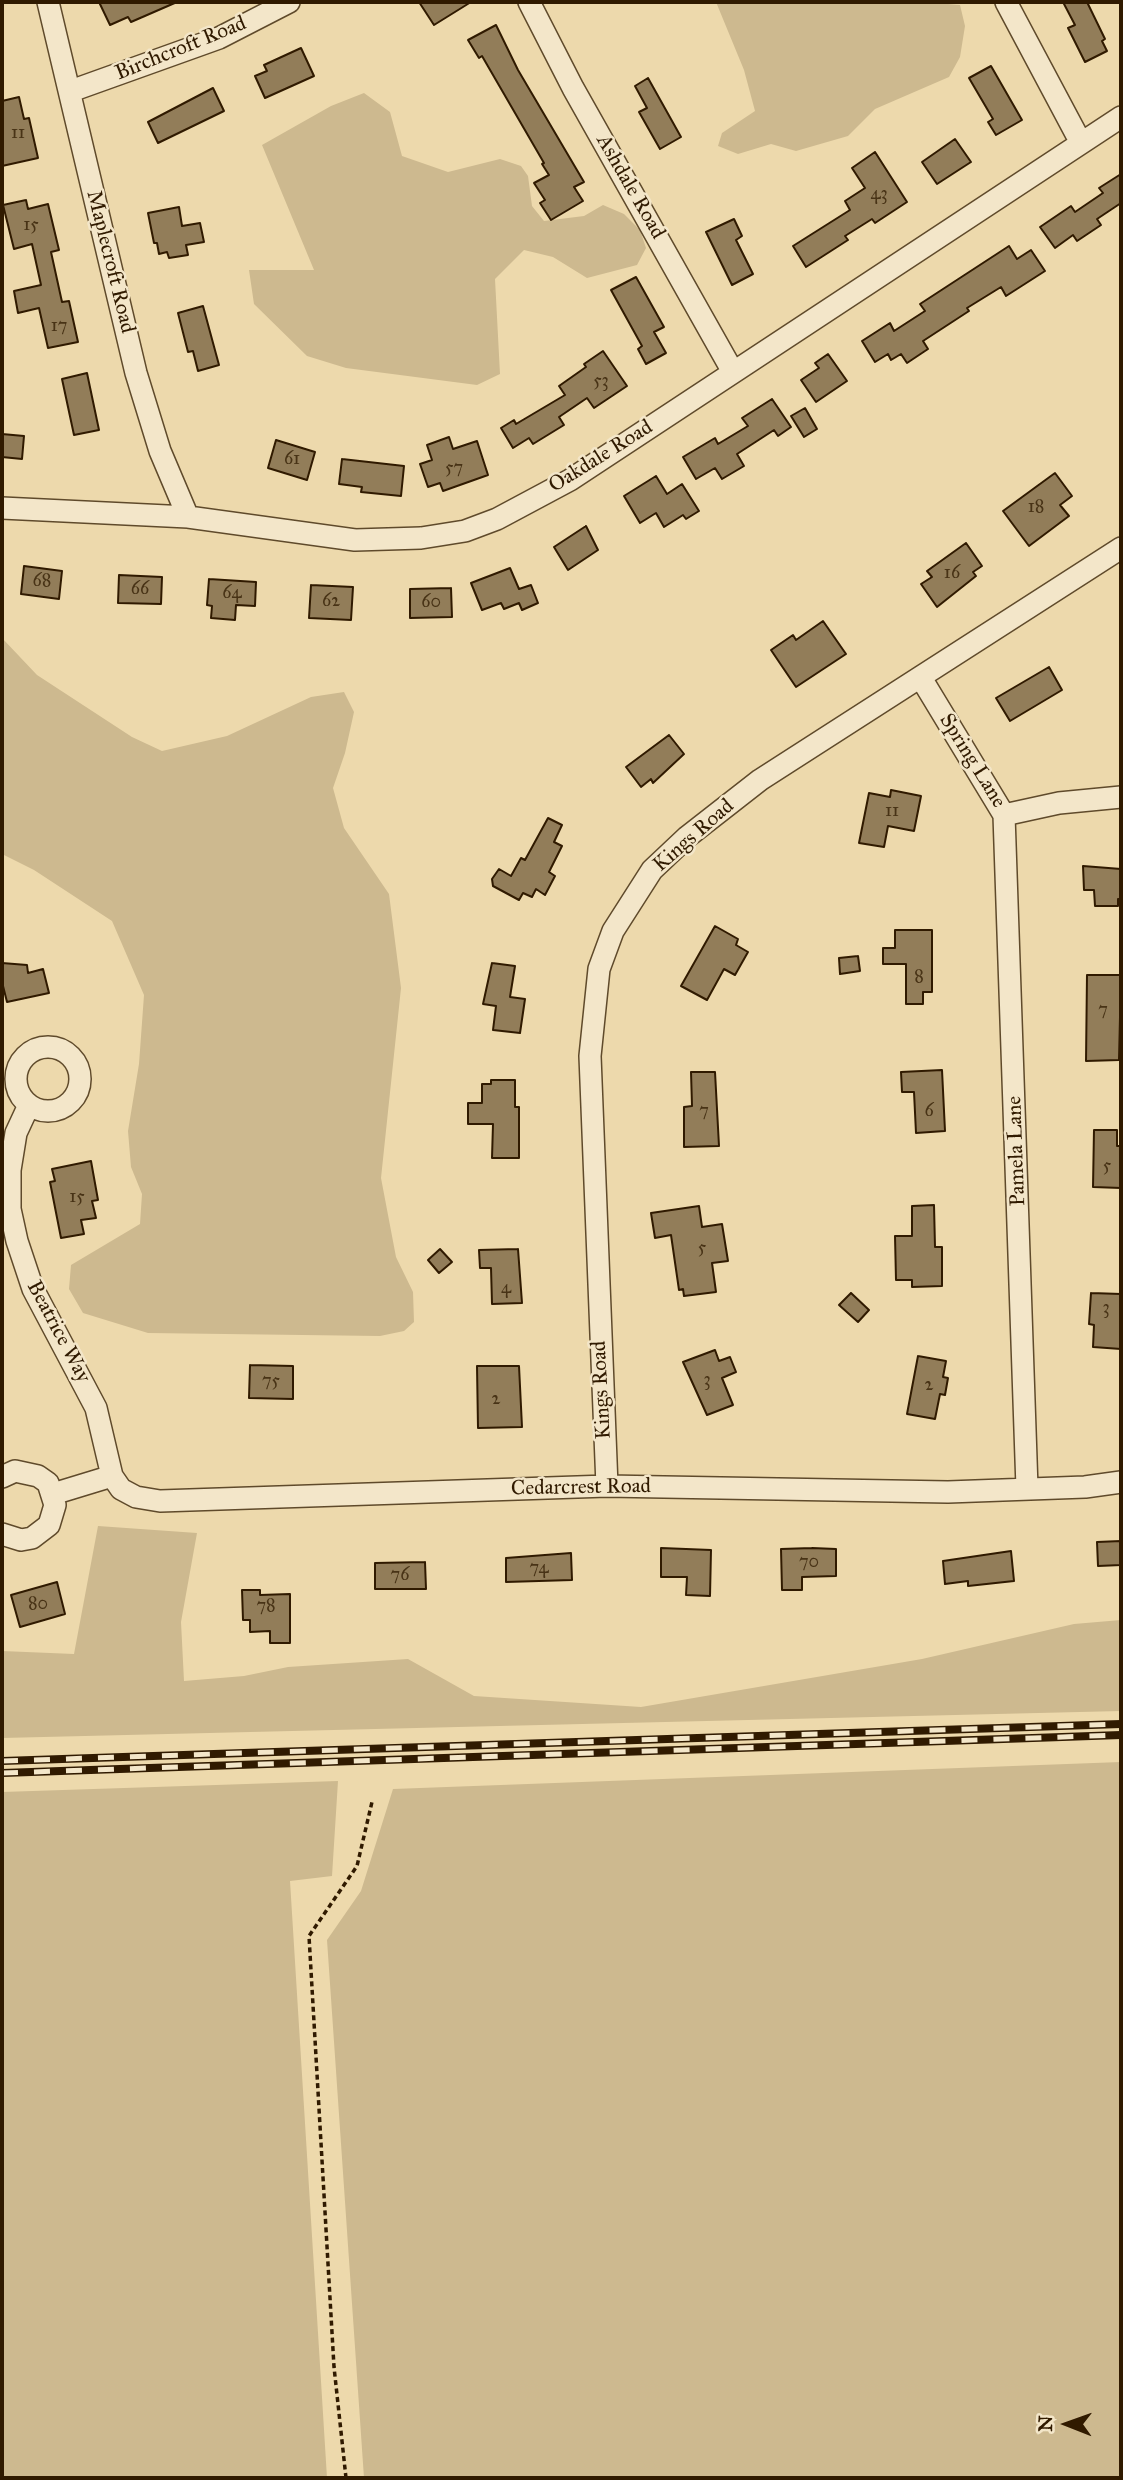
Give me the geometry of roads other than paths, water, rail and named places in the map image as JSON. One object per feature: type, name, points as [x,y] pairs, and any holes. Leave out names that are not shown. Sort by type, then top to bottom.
[{"type":"street","name":"Maplecroft Road","points":[[48,2],[136,373],[160,451],[188,517]]},
{"type":"street","name":"Birchcroft Road","points":[[71,91],[219,38],[289,2]]},
{"type":"street","name":"Ashdale Road","points":[[529,2],[573,88],[733,372]]},
{"type":"street","points":[[1006,2],[1081,143]]},
{"type":"street","name":"Oakdale Road","points":[[2,508],[188,517],[355,540],[421,538],[465,531],[497,519],[570,480],[1121,117]]},
{"type":"street","name":"Kings Road","points":[[607,1486],[590,1056],[599,969],[613,931],[652,870],[687,837],[760,780],[1121,548]]},
{"type":"street","name":"Spring Lane","points":[[920,678],[1004,815],[1059,803],[1121,797]]},
{"type":"street","name":"Pamela Lane","points":[[1004,815],[1027,1488]]},
{"type":"street","name":"Beatrice Way","points":[[29,1105],[16,1133],[10,1170],[10,1209],[17,1241],[33,1289],[96,1408],[112,1476]]},
{"type":"street","points":[[2,1477],[15,1471],[27,1471],[48,1483],[53,1494],[54,1516],[41,1533],[21,1540],[2,1534]]},
{"type":"street","points":[[53,1494],[112,1476]]},
{"type":"street","name":"Cedarcrest Road","points":[[112,1476],[121,1489],[136,1497],[160,1501],[607,1486],[948,1492],[1085,1487],[1121,1482]]},
{"type":"railway","points":[[2,1761],[1121,1724]]},
{"type":"railway","points":[[2,1773],[1121,1735]]}]
